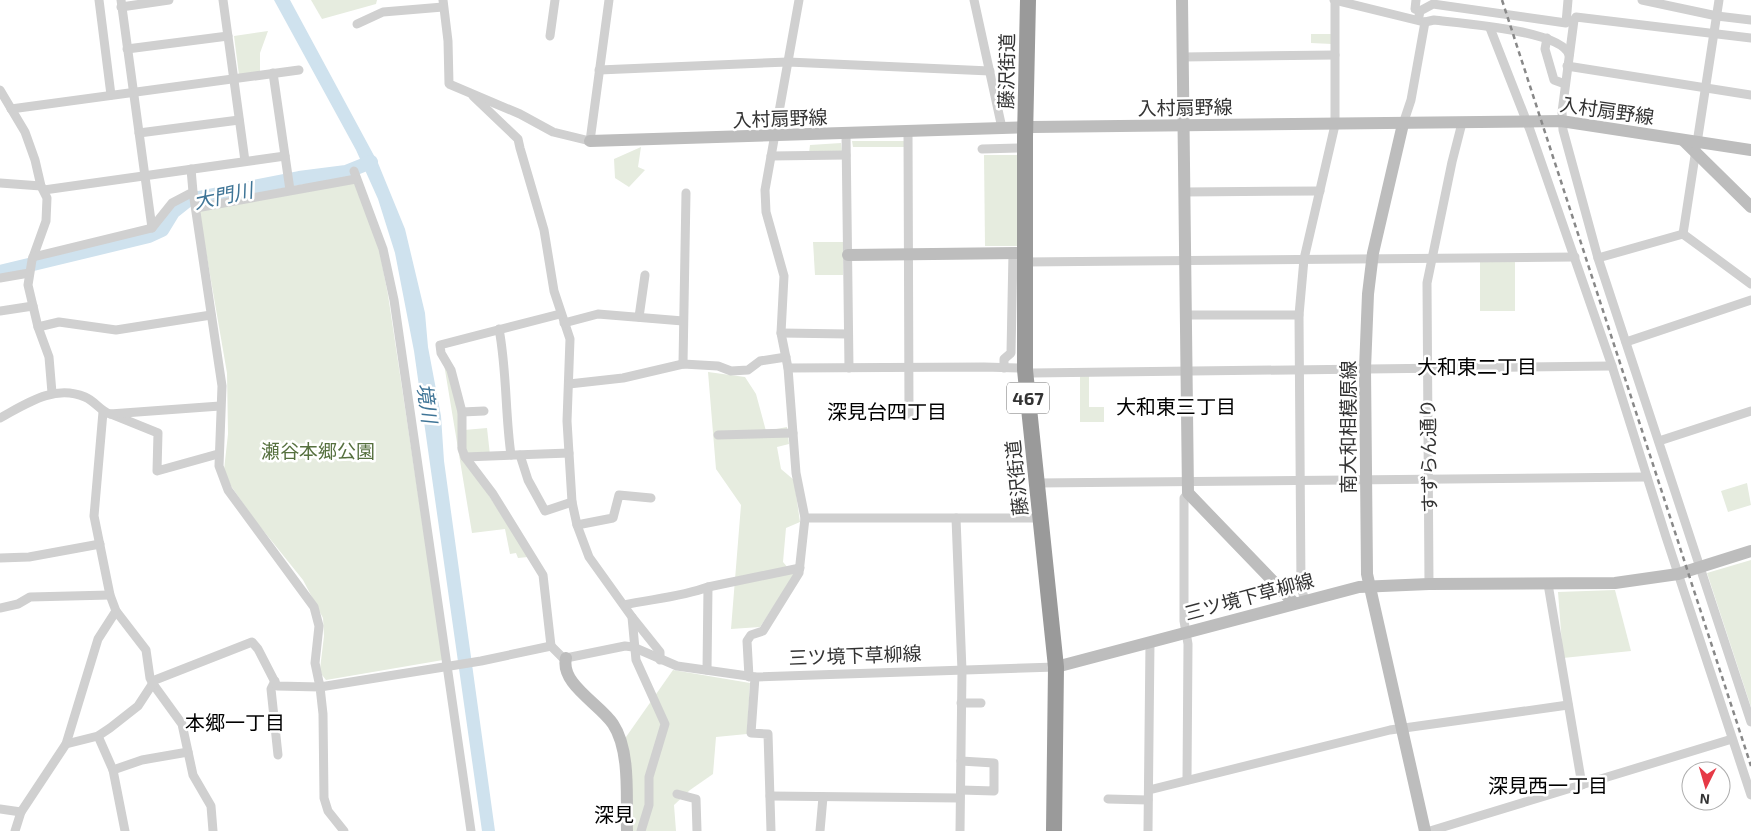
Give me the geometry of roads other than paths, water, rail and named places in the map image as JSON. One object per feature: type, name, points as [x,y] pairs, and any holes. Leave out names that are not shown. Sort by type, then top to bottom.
[{"type":"highway","name":"藤沢街道","points":[[1028,0],[1021,256],[1025,370],[1056,667],[1054,831]]},
{"type":"street","points":[[98,0],[111,95]]},
{"type":"street","points":[[152,228],[121,3],[169,0]]},
{"type":"street","points":[[223,0],[245,161]]},
{"type":"street","points":[[550,36],[555,0]]},
{"type":"street","points":[[357,24],[383,12],[443,4],[448,41],[448,84],[520,114],[553,132],[590,141],[609,0]]},
{"type":"street","points":[[771,831],[768,734],[751,733],[752,677],[747,641],[751,635],[763,632],[799,573],[805,518],[796,472],[788,368],[781,333],[784,276],[766,212],[765,190],[799,0]]},
{"type":"street","points":[[974,0],[1002,128]]},
{"type":"street","points":[[1182,0],[1187,487],[1184,498],[1184,621],[1186,633],[1187,780]]},
{"type":"street","points":[[1299,602],[1301,587],[1299,315],[1304,259],[1334,125],[1334,0],[1434,20],[1546,38],[1561,45],[1568,55]]},
{"type":"street","points":[[1416,0],[1415,10],[1421,16]]},
{"type":"street","points":[[1421,16],[1433,4],[1444,3],[1566,23],[1568,0]]},
{"type":"street","points":[[1642,0],[1717,16],[1751,20]]},
{"type":"street","points":[[1683,234],[1719,0]]},
{"type":"street","points":[[1503,14],[1507,25]]},
{"type":"street","name":"南大和相模原線","points":[[1421,16],[1411,100],[1403,124],[1372,258],[1366,318],[1365,369],[1368,585],[1425,831]]},
{"type":"street","points":[[1751,38],[1580,16],[1574,20],[1561,121],[1598,258],[1751,722]]},
{"type":"street","points":[[1490,28],[1527,123],[1575,257],[1751,795]]},
{"type":"street","points":[[127,49],[228,36]]},
{"type":"street","points":[[1546,38],[1545,47],[1554,80],[1565,84]]},
{"type":"street","points":[[1183,57],[1335,55]]},
{"type":"street","points":[[599,70],[788,62],[990,71]]},
{"type":"street","points":[[1568,66],[1751,95]]},
{"type":"street","points":[[11,109],[299,70]]},
{"type":"street","points":[[273,74],[289,184]]},
{"type":"street","points":[[0,90],[31,146],[48,207],[46,222],[31,264],[28,285],[38,327],[49,357],[52,393]]},
{"type":"street","points":[[473,96],[518,139],[544,230],[554,291],[571,346],[567,421],[572,502],[577,525],[589,557],[660,652],[660,660]]},
{"type":"street","points":[[139,133],[239,120]]},
{"type":"street","name":"入村扇野線","points":[[590,141],[1002,128],[1527,123],[1561,121],[1683,140],[1697,148],[1751,150]]},
{"type":"street","name":"すずらん通り","points":[[1428,584],[1427,283],[1462,123]]},
{"type":"street","points":[[908,132],[909,414]]},
{"type":"street","points":[[846,134],[849,368]]},
{"type":"street","points":[[982,149],[1019,148]]},
{"type":"street","points":[[1697,148],[1751,207]]},
{"type":"street","points":[[0,183],[42,188],[285,156]]},
{"type":"street","points":[[770,156],[846,156]]},
{"type":"street","points":[[190,169],[220,371],[218,454],[220,466],[228,490],[314,607],[319,626],[315,663],[323,714],[324,798],[328,811],[344,831]]},
{"type":"street","points":[[0,278],[31,264],[152,228],[172,203],[355,175],[383,249],[394,300],[471,831]]},
{"type":"street","points":[[1184,192],[1320,191]]},
{"type":"street","points":[[683,364],[686,193]]},
{"type":"street","points":[[1598,258],[1683,234]]},
{"type":"street","points":[[1683,234],[1751,284]]},
{"type":"street","points":[[848,255],[908,254],[1185,260],[1575,257]]},
{"type":"street","points":[[1004,368],[1004,359],[1011,353],[1021,256]]},
{"type":"street","points":[[639,317],[645,275]]},
{"type":"street","points":[[1626,342],[1751,300]]},
{"type":"street","points":[[0,311],[32,306]]},
{"type":"street","points":[[633,647],[619,646],[566,658],[562,657],[551,646],[543,575],[493,494],[465,457],[462,449],[462,412],[450,370],[441,353],[440,344],[499,329],[598,314],[683,321]]},
{"type":"street","points":[[38,327],[59,322],[116,330],[211,315]]},
{"type":"street","points":[[1185,315],[1299,315]]},
{"type":"street","points":[[499,329],[505,363],[506,421],[515,455],[545,511],[572,502]]},
{"type":"street","points":[[781,333],[848,334]]},
{"type":"street","points":[[569,384],[623,378],[683,364],[718,366],[731,371],[748,370],[760,361],[786,357]]},
{"type":"street","points":[[788,368],[1004,368],[1025,370],[1032,373],[1612,366]]},
{"type":"street","points":[[0,418],[52,393],[76,394],[86,397],[107,413],[158,433],[157,471],[218,454]]},
{"type":"street","points":[[107,413],[220,406]]},
{"type":"street","points":[[462,412],[484,410]]},
{"type":"street","points":[[1659,441],[1751,411]]},
{"type":"street","points":[[107,413],[93,508],[110,595],[116,611],[146,650],[150,678],[153,684],[182,724],[193,775],[211,806],[213,831]]},
{"type":"street","points":[[718,435],[793,433]]},
{"type":"street","points":[[465,457],[569,453]]},
{"type":"street","points":[[1037,483],[1187,487],[1300,480],[1647,477]]},
{"type":"street","points":[[1187,487],[1299,602]]},
{"type":"street","points":[[577,525],[613,518],[619,495],[651,498]]},
{"type":"street","points":[[805,518],[1040,518]]},
{"type":"street","points":[[956,518],[962,671],[960,831]]},
{"type":"street","points":[[0,558],[30,557],[100,544]]},
{"type":"street","name":"三ツ境下草柳線","points":[[633,647],[677,666],[752,677],[1056,667],[1368,585],[1615,583],[1678,574],[1751,551]]},
{"type":"street","points":[[624,605],[667,595],[686,595],[708,587],[800,568]]},
{"type":"street","points":[[1548,584],[1582,785]]},
{"type":"street","points":[[707,670],[708,587]]},
{"type":"street","points":[[0,608],[18,604],[30,597],[110,595]]},
{"type":"street","points":[[15,831],[21,812],[66,744],[98,638],[116,611]]},
{"type":"street","points":[[632,617],[633,647],[636,660],[665,724],[649,777],[649,805],[641,831]]},
{"type":"street","points":[[66,744],[98,736],[138,706],[156,680],[252,642],[258,649],[277,686],[320,687],[481,660],[551,646]]},
{"type":"street","points":[[1148,831],[1150,642]]},
{"type":"street","points":[[566,658],[565,670],[570,679],[600,708],[617,730],[625,761],[627,831]]},
{"type":"street","points":[[275,682],[271,689],[278,755]]},
{"type":"street","points":[[962,703],[981,703]]},
{"type":"street","points":[[1149,790],[1401,728],[1568,705]]},
{"type":"street","points":[[98,736],[113,770],[125,831]]},
{"type":"street","points":[[1430,831],[1732,739]]},
{"type":"street","points":[[113,770],[142,760],[188,752]]},
{"type":"street","points":[[770,796],[823,797],[961,794],[994,791],[994,763],[961,761]]},
{"type":"street","points":[[677,794],[696,799],[697,831]]},
{"type":"street","points":[[820,831],[823,797]]},
{"type":"street","points":[[1108,799],[1148,800]]},
{"type":"street","points":[[0,809],[21,812]]},
{"type":"water","name":"境川","points":[[274,0],[290,0],[378,163],[405,229],[425,313],[428,347],[441,416],[444,461],[495,831],[482,831],[414,351],[395,253],[378,199],[356,150]]},
{"type":"waterway","name":"大門川","points":[[0,272],[149,236],[162,230],[173,212],[188,200],[299,178],[346,172],[371,162]]},
{"type":"railway","points":[[1502,0],[1751,766]]},
{"type":"district","name":"大和東二丁目","points":[[1477,366]]},
{"type":"district","name":"大和東三丁目","points":[[1176,406]]},
{"type":"district","name":"深見台四丁目","points":[[887,411]]},
{"type":"district","name":"本郷一丁目","points":[[235,722]]},
{"type":"district","name":"深見西一丁目","points":[[1548,785]]},
{"type":"district","name":"深見","points":[[614,814]]},
{"type":"park label","name":"瀬谷本郷公園","points":[[318,450]]}]
